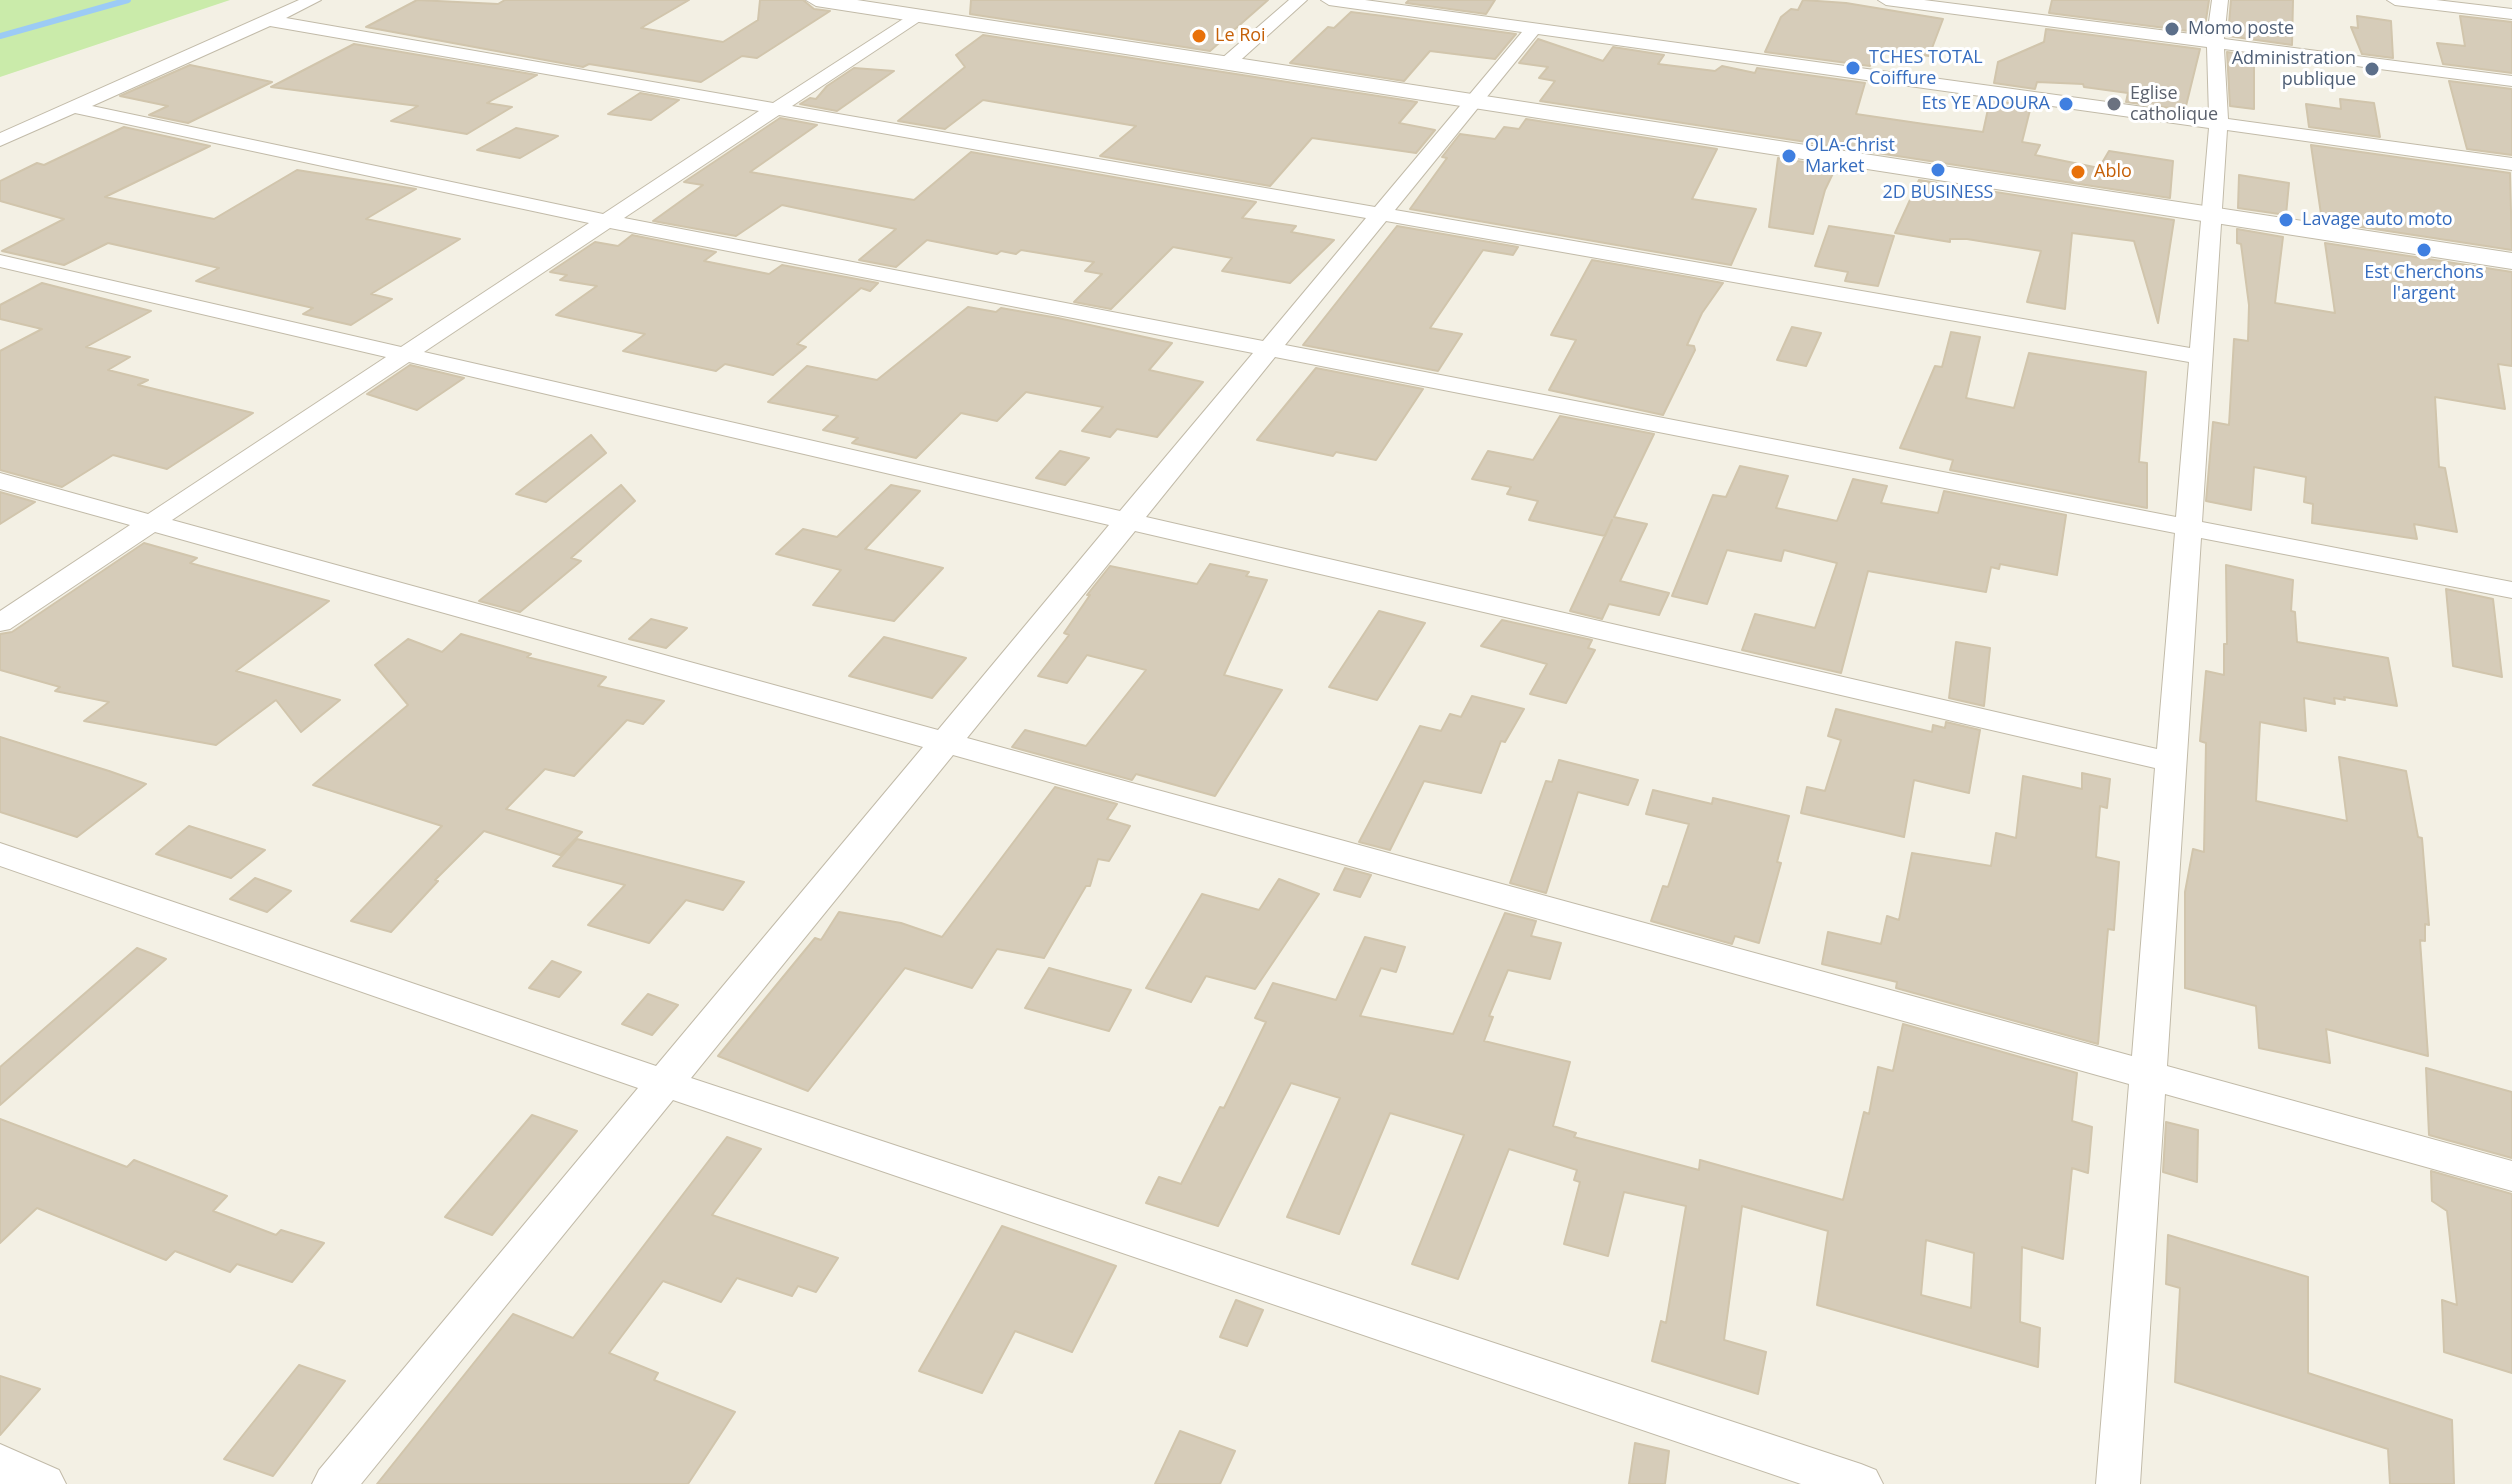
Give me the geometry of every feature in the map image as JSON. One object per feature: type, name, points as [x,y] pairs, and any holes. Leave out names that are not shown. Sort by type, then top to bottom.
[{"type":"street","points":[[0,140],[313,0]]},
{"type":"street","points":[[816,0],[2512,261]]},
{"type":"street","points":[[1227,63],[1299,0]]},
{"type":"street","points":[[1329,0],[2512,164]]},
{"type":"street","points":[[1886,0],[2512,81]]},
{"type":"street","points":[[2118,1484],[2212,214],[2218,123],[2215,44],[2220,0]]},
{"type":"street","points":[[2395,0],[2512,14]]},
{"type":"street","points":[[0,623],[917,15]]},
{"type":"street","points":[[267,20],[2201,357]]},
{"type":"street","points":[[334,1484],[1533,29]]},
{"type":"street","points":[[72,107],[607,221],[1270,348],[2188,530],[2512,590]]},
{"type":"street","points":[[0,261],[2171,762]]},
{"type":"street","points":[[0,481],[2512,1176]]},
{"type":"street","points":[[0,854],[664,1083],[1861,1484]]},
{"type":"street","points":[[0,1464],[44,1484]]},
{"type":"green space","points":[[0,0],[230,0],[0,77]]},
{"type":"building","points":[[417,0],[498,4],[505,0],[689,0],[641,28],[723,42],[758,20],[760,0],[803,0],[814,9],[830,11],[757,58],[742,56],[701,82],[589,64],[583,67],[366,27]]},
{"type":"building","points":[[971,0],[1268,0],[1210,51],[970,14]]},
{"type":"building","points":[[1409,0],[1495,0],[1486,14],[1406,3]]},
{"type":"building","points":[[1803,0],[1846,3],[1943,19],[1929,56],[1875,49],[1870,66],[1765,52],[1781,17],[1791,9],[1798,10]]},
{"type":"building","points":[[2052,0],[2209,0],[2204,33],[2049,13]]},
{"type":"building","points":[[2231,0],[2293,0],[2292,45],[2228,36]]},
{"type":"building","points":[[1351,12],[1516,34],[1495,59],[1430,51],[1404,81],[1290,63],[1328,27],[1334,28]]},
{"type":"building","points":[[2357,16],[2391,21],[2393,58],[2362,54],[2351,27],[2358,28]]},
{"type":"building","points":[[2460,16],[2512,22],[2512,73],[2443,64],[2437,43],[2465,46]]},
{"type":"building","points":[[2046,29],[2200,49],[2185,110],[2126,102],[2128,93],[2084,87],[2083,84],[2037,82],[2035,89],[1994,83],[1998,62],[2044,42]]},
{"type":"building","points":[[983,35],[1417,102],[1399,123],[1435,130],[1416,153],[1312,138],[1270,186],[1100,156],[1136,126],[983,100],[945,129],[898,121],[965,67],[956,55]]},
{"type":"building","points":[[1538,39],[1603,61],[1613,47],[1664,55],[1658,64],[1715,71],[1722,66],[1755,73],[1757,68],[1865,83],[1856,114],[1924,124],[1983,132],[1990,100],[2031,106],[2022,142],[2040,145],[2035,155],[2099,168],[2109,151],[2173,161],[2170,198],[1540,101],[1555,81],[1539,78],[1548,67],[1519,63]]},
{"type":"building","points":[[354,44],[537,75],[487,103],[512,107],[467,134],[391,121],[418,106],[271,87]]},
{"type":"building","points":[[2227,52],[2254,56],[2254,109],[2230,106]]},
{"type":"building","points":[[190,65],[272,82],[188,123],[149,115],[168,106],[120,96]]},
{"type":"building","points":[[854,68],[894,71],[837,111],[800,104],[810,98],[816,99],[827,86]]},
{"type":"building","points":[[2449,81],[2512,89],[2512,155],[2467,149]]},
{"type":"building","points":[[640,93],[679,100],[651,120],[608,114]]},
{"type":"building","points":[[2340,99],[2374,103],[2380,137],[2309,127],[2306,104],[2341,109]]},
{"type":"building","points":[[780,118],[817,125],[750,172],[914,200],[971,152],[1256,202],[1242,218],[1296,226],[1291,232],[1334,240],[1290,283],[1222,271],[1232,258],[1173,247],[1111,309],[1074,302],[1102,274],[1085,271],[1094,262],[1021,250],[1016,254],[1001,251],[997,254],[927,240],[896,267],[859,260],[896,229],[782,205],[736,236],[653,221],[703,185],[684,182]]},
{"type":"building","points":[[1526,119],[1717,149],[1692,199],[1756,209],[1731,265],[1410,209],[1447,158],[1442,157],[1460,134],[1495,139],[1504,127],[1519,129]]},
{"type":"building","points":[[124,127],[210,146],[105,197],[214,219],[297,170],[416,189],[366,219],[460,239],[371,294],[392,299],[351,325],[303,314],[313,308],[196,281],[219,268],[108,243],[64,265],[2,251],[64,219],[0,201],[0,181],[37,163],[44,165]]},
{"type":"building","points":[[516,128],[558,136],[520,158],[477,150]]},
{"type":"building","points":[[2311,145],[2510,173],[2512,250],[2322,221]]},
{"type":"building","points":[[1778,158],[1836,167],[1825,190],[1813,234],[1769,227]]},
{"type":"building","points":[[2239,175],[2289,183],[2286,215],[2238,208]]},
{"type":"building","points":[[1919,180],[2174,220],[2158,323],[2134,241],[2072,233],[2065,309],[2027,302],[2041,251],[1967,239],[1950,239],[1950,242],[1895,233]]},
{"type":"building","points":[[1397,226],[1518,247],[1513,255],[1483,250],[1430,328],[1462,334],[1438,371],[1303,345]]},
{"type":"building","points":[[1829,226],[1894,236],[1878,286],[1845,281],[1848,272],[1815,266]]},
{"type":"building","points":[[2237,229],[2283,237],[2275,303],[2335,313],[2325,243],[2512,272],[2512,366],[2498,364],[2505,409],[2435,397],[2439,467],[2445,468],[2457,532],[2414,524],[2417,539],[2312,523],[2313,504],[2304,502],[2306,477],[2254,467],[2251,510],[2206,501],[2213,422],[2229,425],[2234,339],[2248,341],[2249,305]]},
{"type":"building","points":[[632,235],[716,252],[704,261],[769,274],[782,265],[878,283],[870,291],[861,288],[847,300],[797,344],[806,347],[773,375],[725,364],[716,371],[623,351],[645,334],[556,315],[597,286],[560,280],[567,275],[550,272],[595,242],[618,246]]},
{"type":"building","points":[[1592,260],[1723,283],[1702,313],[1687,345],[1694,346],[1695,350],[1663,415],[1549,390],[1576,340],[1551,335]]},
{"type":"building","points":[[42,283],[151,311],[86,347],[130,357],[108,370],[148,380],[138,385],[253,413],[167,469],[113,455],[62,487],[0,470],[0,351],[42,329],[0,319],[0,305]]},
{"type":"building","points":[[968,307],[996,312],[1001,308],[1058,318],[1172,343],[1149,370],[1203,382],[1157,437],[1117,429],[1110,437],[1082,431],[1103,407],[1026,392],[997,421],[961,413],[916,458],[852,443],[858,438],[823,430],[838,416],[768,402],[807,366],[877,380]]},
{"type":"building","points":[[1792,327],[1821,333],[1806,366],[1777,360]]},
{"type":"building","points":[[1951,332],[1980,337],[1966,398],[2014,408],[2029,353],[2146,372],[2139,462],[2147,463],[2147,508],[1950,470],[1953,460],[1900,448],[1935,366],[1942,367]]},
{"type":"building","points":[[410,365],[464,378],[417,410],[367,394]]},
{"type":"building","points":[[1316,368],[1423,389],[1376,460],[1336,452],[1333,456],[1257,440]]},
{"type":"building","points":[[1560,416],[1654,434],[1614,517],[1647,524],[1620,581],[1669,593],[1659,615],[1609,604],[1602,619],[1570,611],[1605,536],[1529,520],[1538,501],[1507,494],[1511,487],[1472,479],[1488,451],[1533,460]]},
{"type":"building","points":[[591,435],[606,453],[546,502],[516,494]]},
{"type":"building","points":[[1060,451],[1089,458],[1065,485],[1036,478]]},
{"type":"building","points":[[1740,466],[1788,476],[1776,508],[1837,521],[1853,479],[1887,486],[1881,503],[1938,513],[1944,491],[2066,515],[2057,575],[2000,564],[1999,569],[1991,567],[1986,592],[1868,571],[1841,673],[1742,650],[1755,614],[1815,628],[1837,563],[1784,550],[1781,561],[1727,550],[1707,604],[1672,596],[1713,495],[1726,497]]},
{"type":"building","points":[[621,485],[635,501],[571,558],[581,561],[520,612],[479,601]]},
{"type":"building","points":[[891,485],[920,491],[865,549],[943,568],[894,621],[813,605],[841,570],[776,554],[803,529],[837,537]]},
{"type":"building","points":[[0,492],[35,502],[0,524]]},
{"type":"building","points":[[144,543],[197,558],[190,563],[329,601],[236,671],[340,700],[301,732],[276,700],[216,745],[84,721],[109,702],[55,691],[60,687],[0,670],[0,634],[12,632]]},
{"type":"building","points":[[1210,564],[1249,572],[1246,576],[1267,580],[1224,675],[1282,690],[1215,796],[1136,774],[1132,780],[1012,747],[1025,730],[1086,746],[1146,670],[1087,655],[1067,683],[1038,676],[1069,635],[1064,633],[1090,595],[1087,595],[1110,566],[1197,584]]},
{"type":"building","points":[[2226,565],[2293,580],[2291,611],[2295,612],[2297,642],[2388,658],[2397,706],[2344,697],[2345,700],[2334,698],[2335,704],[2304,698],[2306,731],[2260,722],[2256,801],[2347,821],[2339,757],[2406,771],[2418,837],[2422,838],[2429,925],[2425,924],[2425,941],[2420,940],[2428,1056],[2326,1029],[2330,1063],[2259,1048],[2256,1006],[2185,988],[2185,892],[2193,849],[2204,852],[2206,743],[2200,741],[2206,671],[2224,675],[2224,644],[2227,644]]},
{"type":"building","points":[[2446,589],[2493,599],[2502,677],[2453,666]]},
{"type":"building","points":[[1379,611],[1425,623],[1377,700],[1329,687]]},
{"type":"building","points":[[651,619],[687,628],[666,648],[629,639]]},
{"type":"building","points":[[1502,620],[1592,640],[1588,648],[1595,650],[1566,703],[1530,694],[1547,664],[1481,646]]},
{"type":"building","points":[[461,634],[531,654],[527,657],[606,677],[598,686],[664,701],[643,724],[627,720],[574,776],[545,769],[506,809],[582,832],[560,855],[484,831],[435,880],[438,881],[391,932],[351,921],[442,826],[313,785],[408,705],[375,665],[408,639],[442,652]]},
{"type":"building","points":[[884,637],[966,658],[932,698],[849,676]]},
{"type":"building","points":[[1956,642],[1990,648],[1984,706],[1949,698]]},
{"type":"building","points":[[1472,696],[1524,709],[1505,742],[1501,741],[1481,793],[1424,781],[1390,850],[1359,842],[1420,726],[1441,731],[1450,714],[1461,717]]},
{"type":"building","points":[[1836,709],[1932,732],[1933,725],[1945,728],[1946,722],[1980,730],[1969,793],[1914,780],[1904,837],[1801,813],[1807,787],[1825,791],[1841,740],[1828,736]]},
{"type":"building","points":[[0,737],[146,784],[77,837],[0,812]]},
{"type":"building","points":[[1559,760],[1638,780],[1628,805],[1578,792],[1546,893],[1510,883],[1546,781],[1552,782]]},
{"type":"building","points":[[2082,773],[2110,779],[2107,808],[2100,806],[2096,857],[2119,862],[2114,930],[2108,929],[2098,1044],[1896,988],[1897,982],[1822,964],[1828,932],[1881,944],[1887,916],[1899,920],[1912,853],[1991,866],[1996,833],[2016,838],[2023,776],[2082,789]]},
{"type":"building","points":[[1055,787],[1117,804],[1107,819],[1130,826],[1109,861],[1098,859],[1090,886],[1086,886],[1044,958],[997,949],[972,988],[905,968],[808,1091],[718,1056],[815,938],[821,940],[839,912],[901,923],[942,937]]},
{"type":"building","points":[[1653,790],[1712,804],[1713,798],[1789,816],[1777,862],[1781,863],[1759,943],[1735,936],[1732,944],[1651,921],[1663,886],[1668,887],[1689,824],[1646,814]]},
{"type":"building","points":[[189,826],[265,850],[231,878],[156,854]]},
{"type":"building","points":[[577,839],[744,882],[723,910],[686,900],[649,943],[588,925],[625,885],[553,866]]},
{"type":"building","points":[[1345,868],[1371,875],[1360,897],[1334,890]]},
{"type":"building","points":[[255,878],[291,891],[267,912],[230,899]]},
{"type":"building","points":[[1279,879],[1319,894],[1255,989],[1206,976],[1191,1002],[1146,988],[1202,894],[1259,910]]},
{"type":"building","points":[[1505,913],[1536,921],[1531,936],[1561,943],[1550,979],[1508,970],[1489,1016],[1493,1017],[1484,1041],[1570,1062],[1553,1126],[1576,1133],[1574,1137],[1699,1170],[1700,1160],[1843,1200],[1864,1112],[1869,1114],[1878,1067],[1893,1071],[1903,1024],[2077,1073],[2072,1121],[2092,1127],[2088,1173],[2072,1168],[2063,1259],[2022,1247],[2020,1322],[2040,1328],[2038,1367],[1817,1305],[1828,1231],[1742,1206],[1724,1340],[1766,1352],[1758,1394],[1652,1361],[1661,1321],[1666,1323],[1686,1206],[1624,1192],[1608,1256],[1564,1244],[1580,1182],[1574,1180],[1577,1170],[1509,1149],[1458,1279],[1412,1264],[1464,1135],[1390,1113],[1339,1234],[1287,1217],[1340,1098],[1291,1083],[1218,1226],[1146,1203],[1159,1177],[1181,1184],[1220,1107],[1224,1108],[1266,1022],[1255,1018],[1273,983],[1336,1000],[1365,937],[1405,947],[1396,972],[1381,968],[1360,1016],[1453,1034]],"holes":[[[1926,1240],[1974,1253],[1971,1308],[1921,1295]]]},
{"type":"building","points":[[137,948],[166,959],[0,1105],[0,1067]]},
{"type":"building","points":[[552,961],[581,972],[559,997],[529,988]]},
{"type":"building","points":[[1049,968],[1131,990],[1109,1031],[1025,1008]]},
{"type":"building","points":[[648,994],[678,1005],[652,1035],[622,1024]]},
{"type":"building","points":[[2426,1068],[2512,1092],[2512,1158],[2429,1135]]},
{"type":"building","points":[[532,1115],[577,1131],[492,1235],[445,1217]]},
{"type":"building","points":[[0,1119],[127,1167],[134,1160],[227,1196],[213,1211],[276,1235],[281,1230],[324,1243],[292,1282],[237,1264],[230,1272],[175,1251],[166,1260],[37,1208],[0,1243]]},
{"type":"building","points":[[2166,1122],[2198,1130],[2197,1182],[2163,1172]]},
{"type":"building","points":[[727,1137],[761,1149],[712,1215],[838,1258],[816,1292],[798,1286],[792,1296],[737,1278],[721,1302],[663,1281],[609,1353],[658,1373],[654,1380],[735,1412],[688,1484],[377,1484],[513,1314],[573,1338]]},
{"type":"building","points":[[2431,1171],[2512,1194],[2512,1373],[2444,1352],[2442,1300],[2457,1305],[2447,1211],[2432,1201]]},
{"type":"building","points":[[1002,1226],[1116,1266],[1072,1352],[1015,1331],[982,1393],[919,1371]]},
{"type":"building","points":[[2168,1235],[2308,1277],[2308,1373],[2452,1420],[2454,1484],[2390,1484],[2388,1449],[2175,1382],[2180,1288],[2166,1284]]},
{"type":"building","points":[[1236,1300],[1263,1310],[1247,1346],[1220,1337]]},
{"type":"building","points":[[299,1365],[345,1381],[273,1476],[224,1459]]},
{"type":"building","points":[[0,1376],[40,1389],[0,1435]]},
{"type":"building","points":[[1180,1431],[1235,1451],[1220,1484],[1155,1484]]},
{"type":"building","points":[[1635,1443],[1669,1451],[1665,1484],[1629,1484]]},
{"type":"waterway","points":[[0,36],[128,0]]},
{"type":"place","name":"Momo poste","points":[[2172,29]]},
{"type":"place","name":"Le Roi","points":[[1199,36]]},
{"type":"place","name":"TCHES TOTAL Coiffure","points":[[1853,68]]},
{"type":"place","name":"Administration publique","points":[[2372,69]]},
{"type":"place","name":"Ets YE ADOURA","points":[[2066,104]]},
{"type":"place","name":"Eglise catholique","points":[[2114,104]]},
{"type":"place","name":"OLA-Christ Market","points":[[1789,156]]},
{"type":"place","name":"2D BUSINESS","points":[[1938,170]]},
{"type":"place","name":"Ablo","points":[[2078,172]]},
{"type":"place","name":"Lavage auto moto","points":[[2286,220]]},
{"type":"place","name":"Est Cherchons l'argent","points":[[2424,250]]}]
